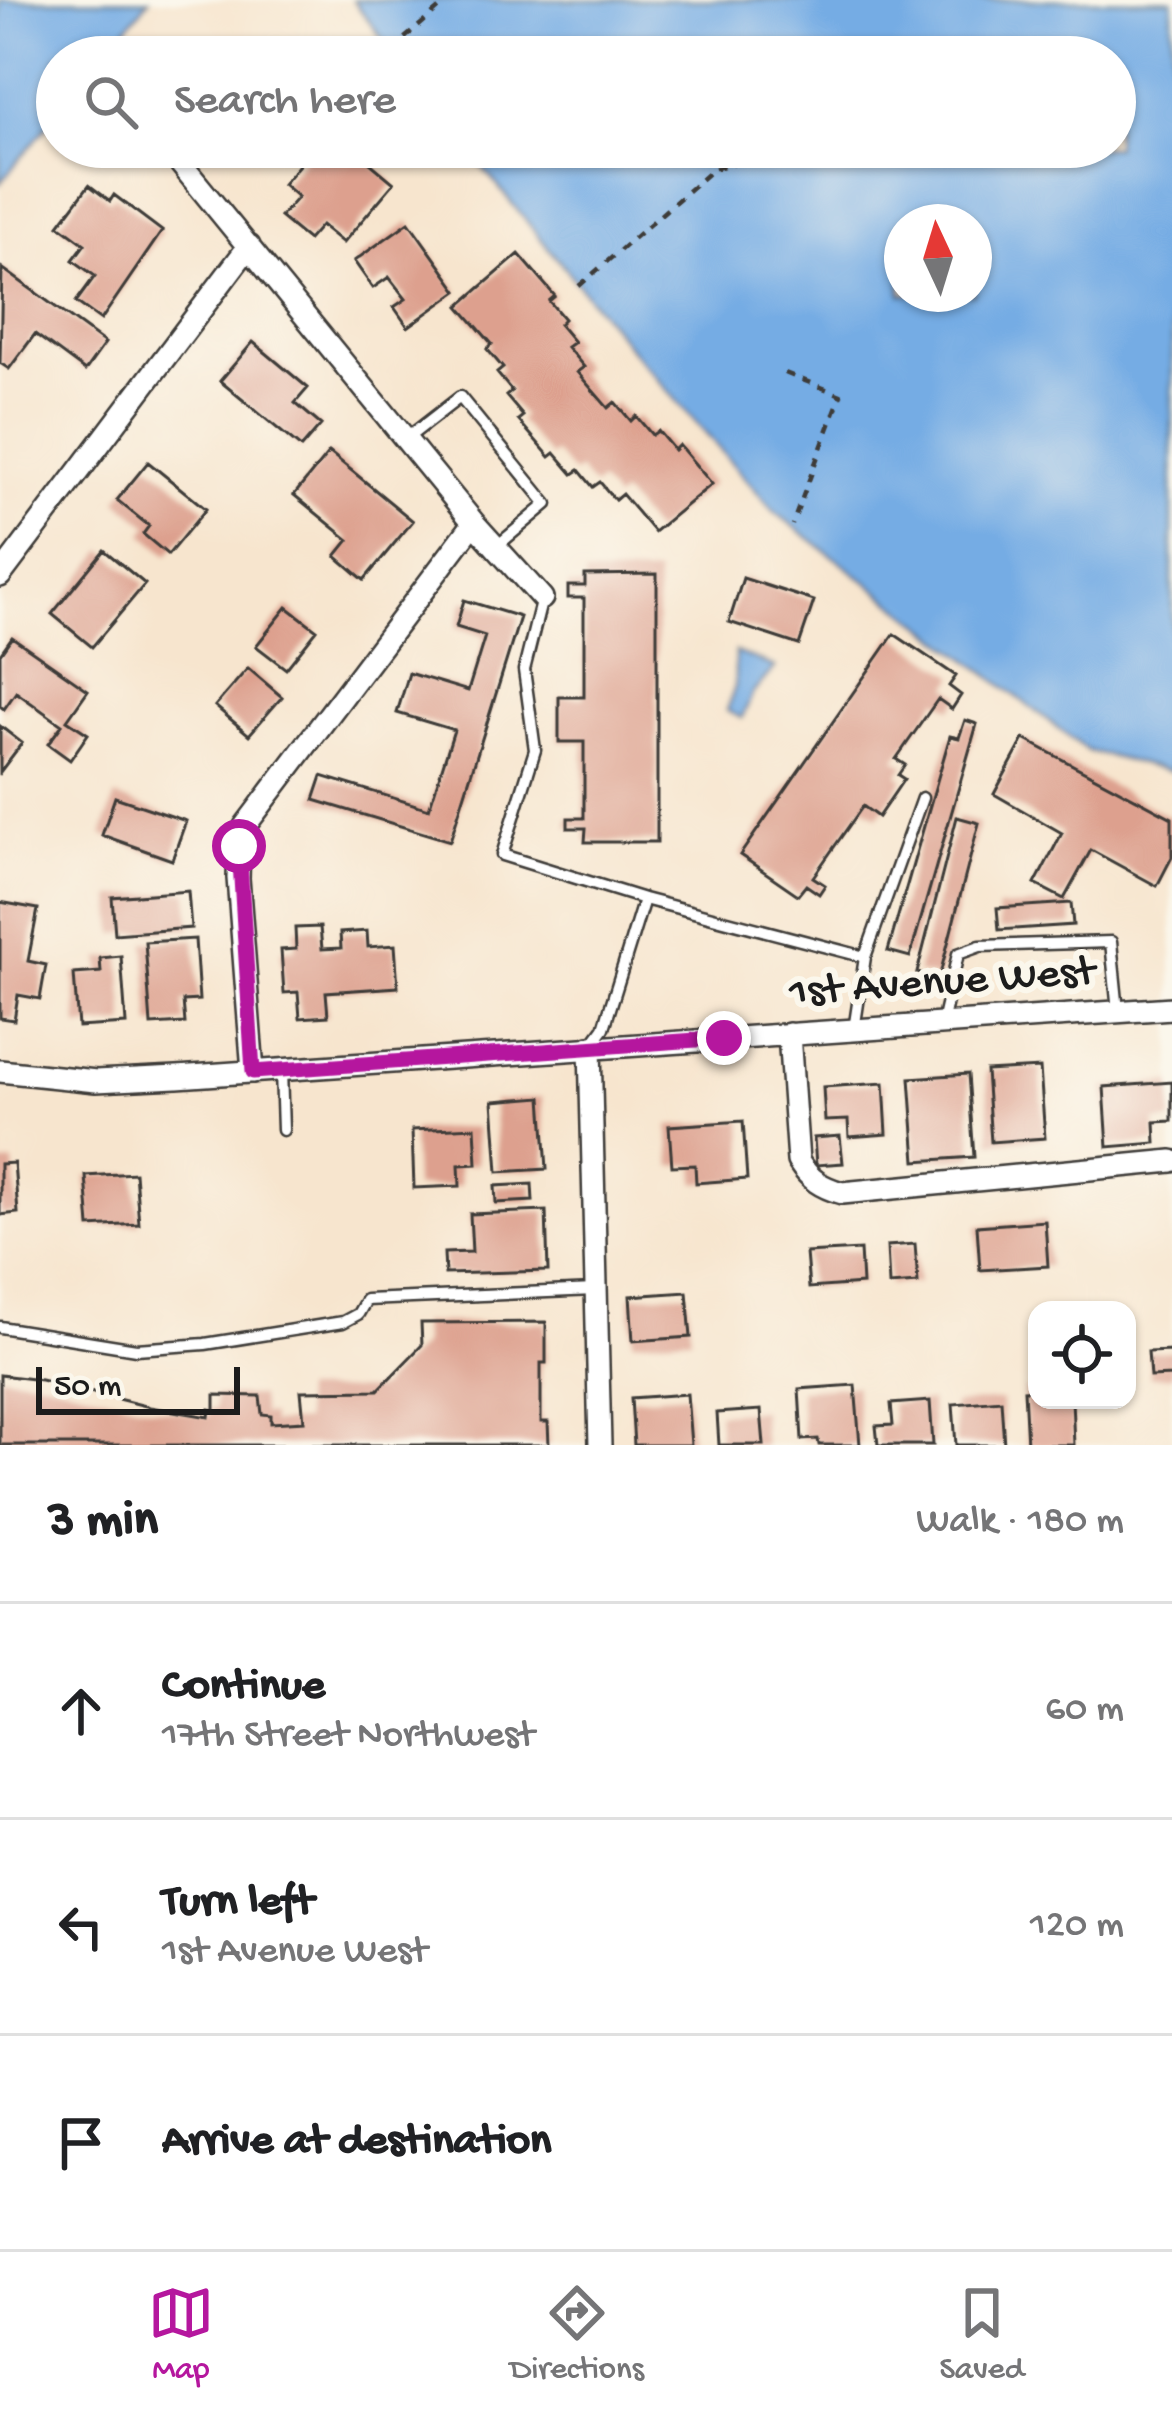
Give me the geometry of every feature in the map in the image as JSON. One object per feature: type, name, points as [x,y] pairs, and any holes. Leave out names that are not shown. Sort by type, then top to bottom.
[{"type":"street","points":[[184,168],[474,523],[542,598]]},
{"type":"street","points":[[0,576],[249,246]]},
{"type":"street","points":[[253,1072],[238,878],[245,826],[474,523]]},
{"type":"street","name":"1st Avenue West","points":[[0,1071],[96,1081],[1172,1007]]},
{"type":"street","points":[[789,1034],[798,1161],[821,1187],[842,1193],[1172,1161]]},
{"type":"street","points":[[590,1047],[600,1445]]},
{"type":"lane","points":[[406,440],[460,397],[547,504],[495,548]]},
{"type":"lane","points":[[542,598],[524,670],[535,749],[502,855],[644,899],[865,956]]},
{"type":"lane","points":[[854,1030],[865,956],[922,798]]},
{"type":"lane","points":[[590,1047],[604,1028],[644,899]]},
{"type":"lane","points":[[942,1023],[958,954],[980,946],[1112,942],[1118,1011]]},
{"type":"lane","points":[[281,1070],[283,1130]]},
{"type":"lane","points":[[0,1327],[136,1349],[205,1344],[343,1322],[358,1314],[366,1300],[596,1290]]},
{"type":"path","points":[[407,36],[448,0]]},
{"type":"path","points":[[579,286],[716,168]]},
{"type":"path","points":[[785,373],[841,395],[792,525]]},
{"type":"water","points":[[0,0],[149,0],[120,36],[36,36],[36,139],[0,183]]},
{"type":"water","points":[[353,0],[1172,0],[1172,772],[1088,751],[775,512],[630,348],[483,168],[1136,168],[1136,36],[380,36]]},
{"type":"water","points":[[735,652],[775,667],[753,693],[742,718],[727,711],[735,686]]},
{"type":"building","points":[[296,168],[376,168],[394,183],[343,243],[321,225],[308,240],[280,217],[298,197],[283,184]]},
{"type":"building","points":[[89,185],[110,201],[114,195],[162,231],[101,320],[76,302],[95,276],[73,260],[85,244],[59,225]]},
{"type":"building","points":[[409,222],[458,291],[408,327],[394,307],[406,299],[389,277],[373,288],[354,261]]},
{"type":"building","points":[[519,254],[555,296],[549,301],[574,342],[567,347],[584,367],[577,372],[608,408],[615,402],[631,421],[636,416],[652,435],[658,431],[674,450],[679,445],[712,484],[654,532],[622,494],[615,500],[600,482],[593,487],[579,470],[573,474],[555,453],[550,457],[518,420],[523,416],[506,396],[512,391],[497,373],[503,368],[487,349],[492,344],[459,306]]},
{"type":"building","points":[[2,268],[105,343],[85,371],[35,334],[9,369],[0,363]]},
{"type":"building","points":[[253,342],[308,388],[295,403],[321,425],[301,448],[220,381]]},
{"type":"building","points":[[329,452],[413,521],[364,580],[336,556],[349,540],[294,495]]},
{"type":"building","points":[[148,462],[206,509],[168,555],[143,534],[149,526],[117,500]]},
{"type":"building","points":[[104,550],[145,584],[92,647],[52,614]]},
{"type":"building","points":[[657,574],[657,842],[585,842],[586,828],[568,828],[568,818],[584,818],[584,742],[559,742],[559,697],[584,697],[584,598],[568,598],[568,586],[585,586],[585,575]]},
{"type":"building","points":[[743,578],[814,601],[799,645],[729,622]]},
{"type":"building","points":[[464,600],[520,617],[450,841],[314,800],[322,776],[429,809],[454,730],[397,713],[409,673],[468,691],[485,636],[456,627]]},
{"type":"building","points":[[287,607],[317,630],[286,669],[256,646]]},
{"type":"building","points":[[894,634],[956,676],[949,686],[961,695],[952,709],[938,699],[896,759],[905,765],[898,775],[904,779],[878,817],[863,806],[813,877],[825,885],[819,894],[806,885],[798,895],[740,855]]},
{"type":"building","points":[[12,637],[88,690],[67,720],[88,734],[70,760],[48,744],[62,725],[16,692],[4,709],[0,706],[0,654]]},
{"type":"building","points":[[248,668],[282,697],[249,735],[215,706]]},
{"type":"building","points":[[965,720],[977,724],[910,957],[888,951],[950,736],[959,738]]},
{"type":"building","points":[[0,726],[22,743],[0,772]]},
{"type":"building","points":[[1024,739],[1172,818],[1172,857],[1157,886],[1091,850],[1064,899],[1035,884],[1062,833],[994,794]]},
{"type":"building","points":[[115,797],[186,821],[172,860],[102,835]]},
{"type":"building","points":[[957,817],[979,823],[939,978],[917,973]]},
{"type":"building","points":[[188,891],[191,928],[115,934],[112,897]]},
{"type":"building","points":[[0,902],[38,909],[28,961],[46,965],[40,999],[18,995],[14,1020],[0,1018]]},
{"type":"building","points":[[1071,903],[1073,925],[999,930],[997,908]]},
{"type":"building","points":[[320,927],[322,949],[341,948],[340,933],[367,931],[368,947],[395,945],[398,987],[326,992],[328,1016],[300,1018],[298,992],[284,993],[281,950],[296,949],[295,928]]},
{"type":"building","points":[[195,939],[199,1000],[183,1001],[185,1023],[151,1025],[145,942]]},
{"type":"building","points":[[121,956],[126,1024],[78,1027],[74,974],[101,972],[100,958]]},
{"type":"building","points":[[1040,1068],[1045,1138],[991,1142],[986,1071]]},
{"type":"building","points":[[968,1074],[974,1157],[916,1161],[910,1078]]},
{"type":"building","points":[[1172,1082],[1172,1121],[1155,1122],[1156,1143],[1108,1147],[1104,1087]]},
{"type":"building","points":[[884,1083],[887,1134],[849,1137],[848,1120],[825,1121],[823,1087]]},
{"type":"building","points":[[542,1097],[547,1169],[498,1172],[493,1101]]},
{"type":"building","points":[[743,1121],[747,1179],[696,1183],[695,1165],[672,1166],[669,1126]]},
{"type":"building","points":[[475,1127],[477,1164],[459,1165],[460,1186],[414,1188],[412,1130]]},
{"type":"building","points":[[840,1136],[843,1163],[816,1165],[814,1138]]},
{"type":"building","points":[[14,1163],[18,1213],[0,1215],[0,1164]]},
{"type":"building","points":[[135,1173],[139,1224],[90,1227],[86,1176]]},
{"type":"building","points":[[532,1184],[533,1201],[496,1203],[495,1186]]},
{"type":"building","points":[[546,1211],[548,1271],[445,1274],[444,1253],[472,1252],[470,1214]]},
{"type":"building","points":[[1045,1221],[1048,1266],[980,1270],[977,1226]]},
{"type":"building","points":[[915,1244],[918,1283],[889,1285],[887,1246]]},
{"type":"building","points":[[860,1250],[862,1284],[809,1288],[806,1253]]},
{"type":"building","points":[[687,1292],[691,1337],[633,1341],[630,1296]]},
{"type":"building","points":[[546,1322],[541,1422],[548,1422],[549,1445],[0,1445],[0,1375],[209,1417],[210,1409],[215,1410],[215,1395],[260,1396],[262,1414],[271,1415],[271,1423],[304,1421],[301,1391],[378,1390],[422,1345],[421,1323]]},
{"type":"building","points":[[1172,1351],[1172,1376],[1150,1377],[1148,1352]]},
{"type":"building","points":[[855,1385],[860,1445],[802,1440],[799,1389]]},
{"type":"building","points":[[1024,1390],[1028,1390],[1028,1409],[1072,1409],[1074,1445],[1027,1445]]},
{"type":"building","points":[[687,1394],[691,1445],[634,1445],[631,1398]]},
{"type":"building","points":[[1001,1400],[1004,1445],[956,1445],[953,1404]]},
{"type":"building","points":[[930,1401],[933,1445],[878,1445],[876,1426],[893,1425],[891,1404]]},
{"type":"building","points":[[761,1410],[764,1445],[719,1445],[717,1413]]},
{"type":"route","points":[[239,846],[253,1072],[724,1038]]}]
